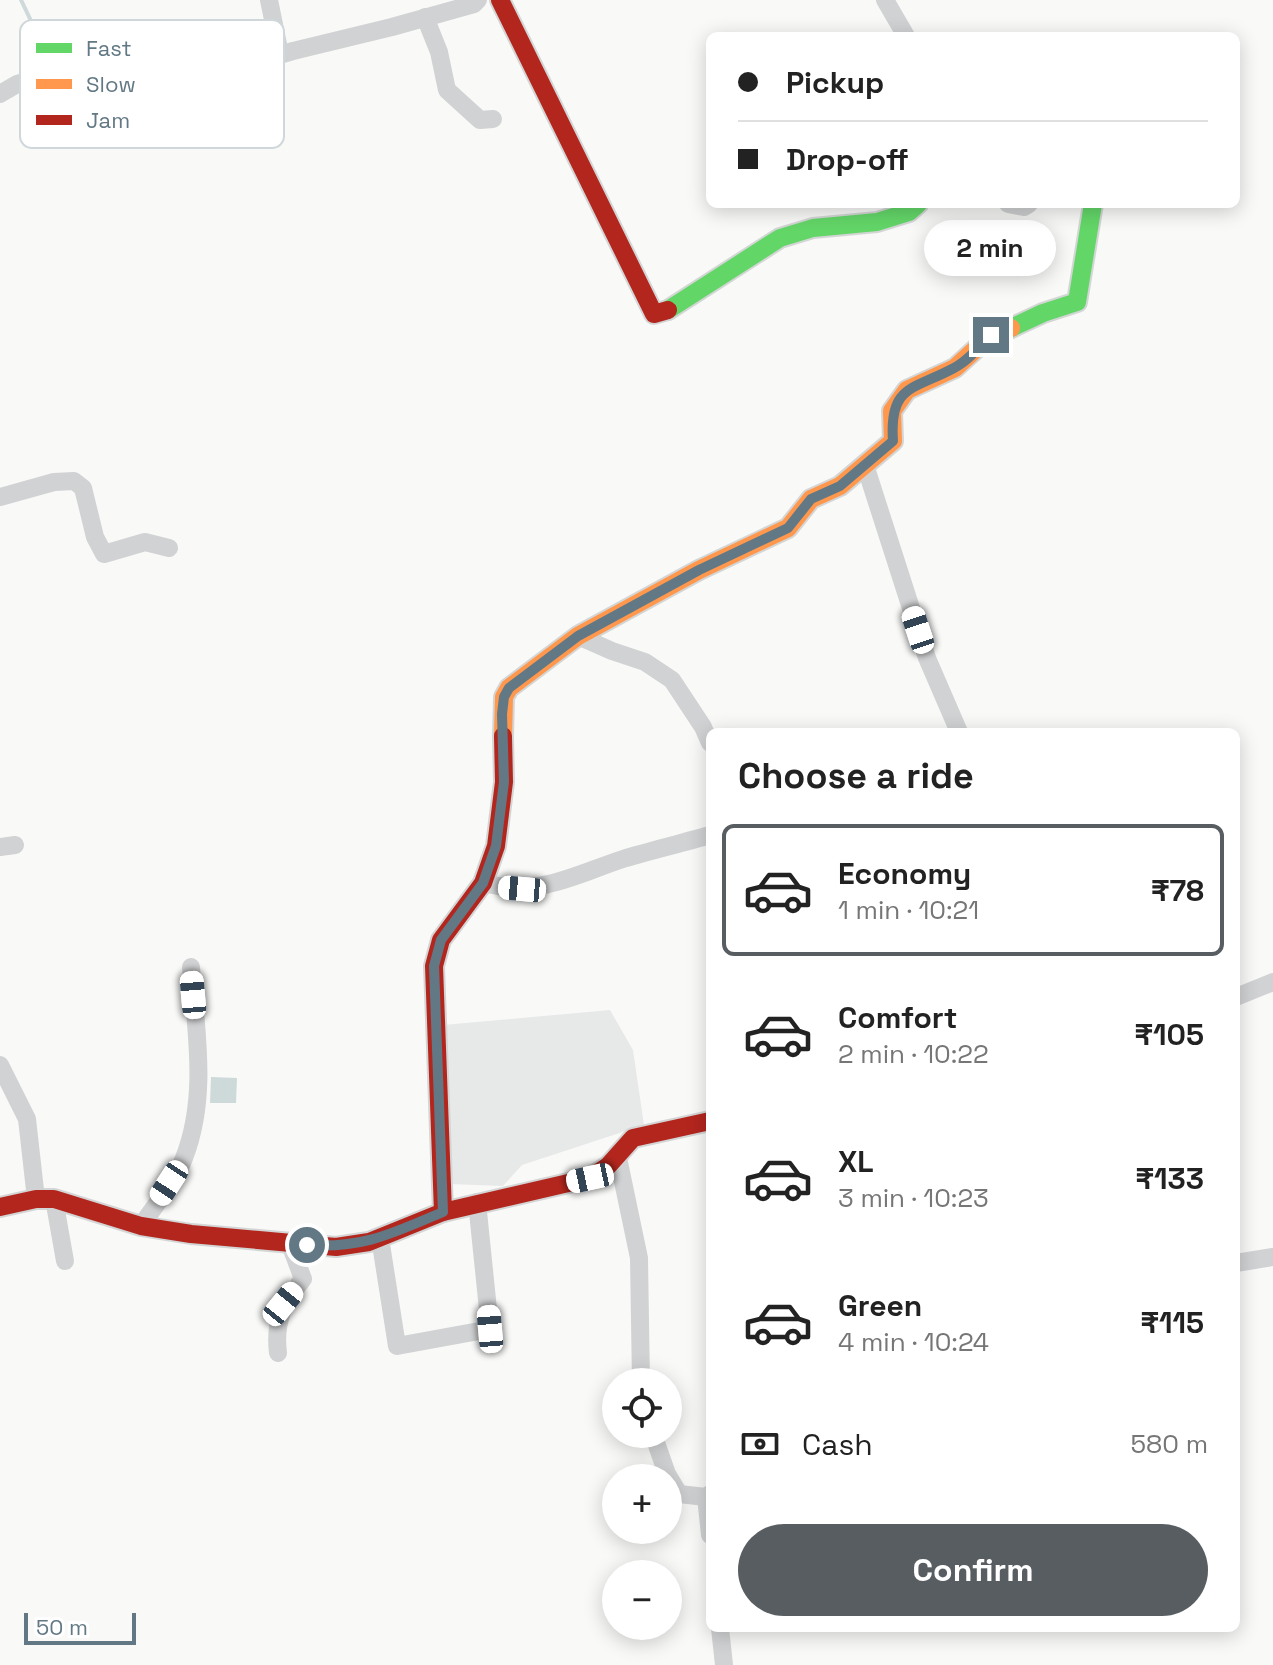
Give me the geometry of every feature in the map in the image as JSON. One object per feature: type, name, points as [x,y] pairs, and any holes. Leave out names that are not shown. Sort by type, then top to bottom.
[{"type":"street","points":[[269,0],[273,20]]},
{"type":"street","points":[[284,53],[474,4],[478,0]]},
{"type":"street","points":[[500,0],[654,314],[670,309],[780,238],[813,228],[877,222],[914,208]]},
{"type":"street","points":[[885,0],[904,32]]},
{"type":"street","points":[[425,17],[439,52],[447,90],[480,120],[493,119]]},
{"type":"street","points":[[0,94],[20,83]]},
{"type":"street","points":[[443,1212],[434,966],[441,940],[483,883],[496,846],[503,795],[504,697],[509,688],[578,636],[699,570],[788,528],[811,499],[840,486],[893,441],[892,411],[907,390],[955,368],[991,335],[1077,302],[1092,208]]},
{"type":"street","points":[[865,465],[927,658],[957,728]]},
{"type":"street","points":[[0,497],[54,482],[74,481],[83,488],[95,537],[104,554],[145,542],[169,548]]},
{"type":"street","points":[[578,636],[645,662],[672,680],[706,734]]},
{"type":"street","points":[[483,883],[522,889],[547,887],[627,858],[706,836]]},
{"type":"street","points":[[141,1226],[184,1161],[192,1130],[200,1078],[191,967]]},
{"type":"street","points":[[1240,995],[1273,982]]},
{"type":"street","points":[[2,1072],[27,1119],[45,1199],[65,1261]]},
{"type":"street","points":[[0,1207],[45,1199],[141,1226],[191,1234],[336,1247],[369,1242],[443,1212],[477,1202],[590,1178],[608,1166],[633,1138],[706,1122]]},
{"type":"street","points":[[617,1153],[639,1258],[641,1368]]},
{"type":"street","points":[[380,1238],[397,1346],[490,1329],[477,1202]]},
{"type":"street","points":[[278,1353],[283,1304],[303,1279],[290,1244]]},
{"type":"street","points":[[1240,1262],[1273,1257]]},
{"type":"street","points":[[658,1448],[667,1474],[679,1494],[706,1495]]},
{"type":"street","points":[[720,1632],[724,1665]]},
{"type":"shaded area","points":[[610,1010],[633,1050],[644,1125],[522,1165],[503,1186],[448,1184],[443,1025]]},
{"type":"shaded area","points":[[211,1077],[237,1078],[236,1103],[210,1103]]},
{"type":"waterway","points":[[21,0],[31,20]]},
{"type":"traffic: fast","points":[[668,310],[780,238],[813,228],[877,222],[914,208]]},
{"type":"traffic: fast","points":[[1011,328],[1077,302],[1092,208]]},
{"type":"traffic: slow","points":[[503,736],[504,697],[509,688],[578,636],[699,570],[788,528],[811,499],[840,486],[893,441],[892,411],[907,390],[955,368],[991,335],[1011,328]]},
{"type":"traffic: jam","points":[[500,0],[654,314],[668,310]]},
{"type":"traffic: jam","points":[[443,1212],[434,966],[441,940],[483,883],[496,846],[504,782],[503,736]]},
{"type":"traffic: jam","points":[[0,1207],[36,1199],[54,1199],[141,1226],[191,1234],[336,1247],[369,1242],[443,1212],[590,1178],[608,1166],[633,1138],[706,1122]]},
{"type":"route","points":[[307,1245],[336,1247],[369,1242],[443,1212],[434,966],[441,940],[483,883],[496,846],[504,782],[502,714],[504,697],[509,688],[578,636],[699,570],[788,528],[811,499],[840,486],[893,441],[892,411],[907,390],[955,368],[991,335]]}]
